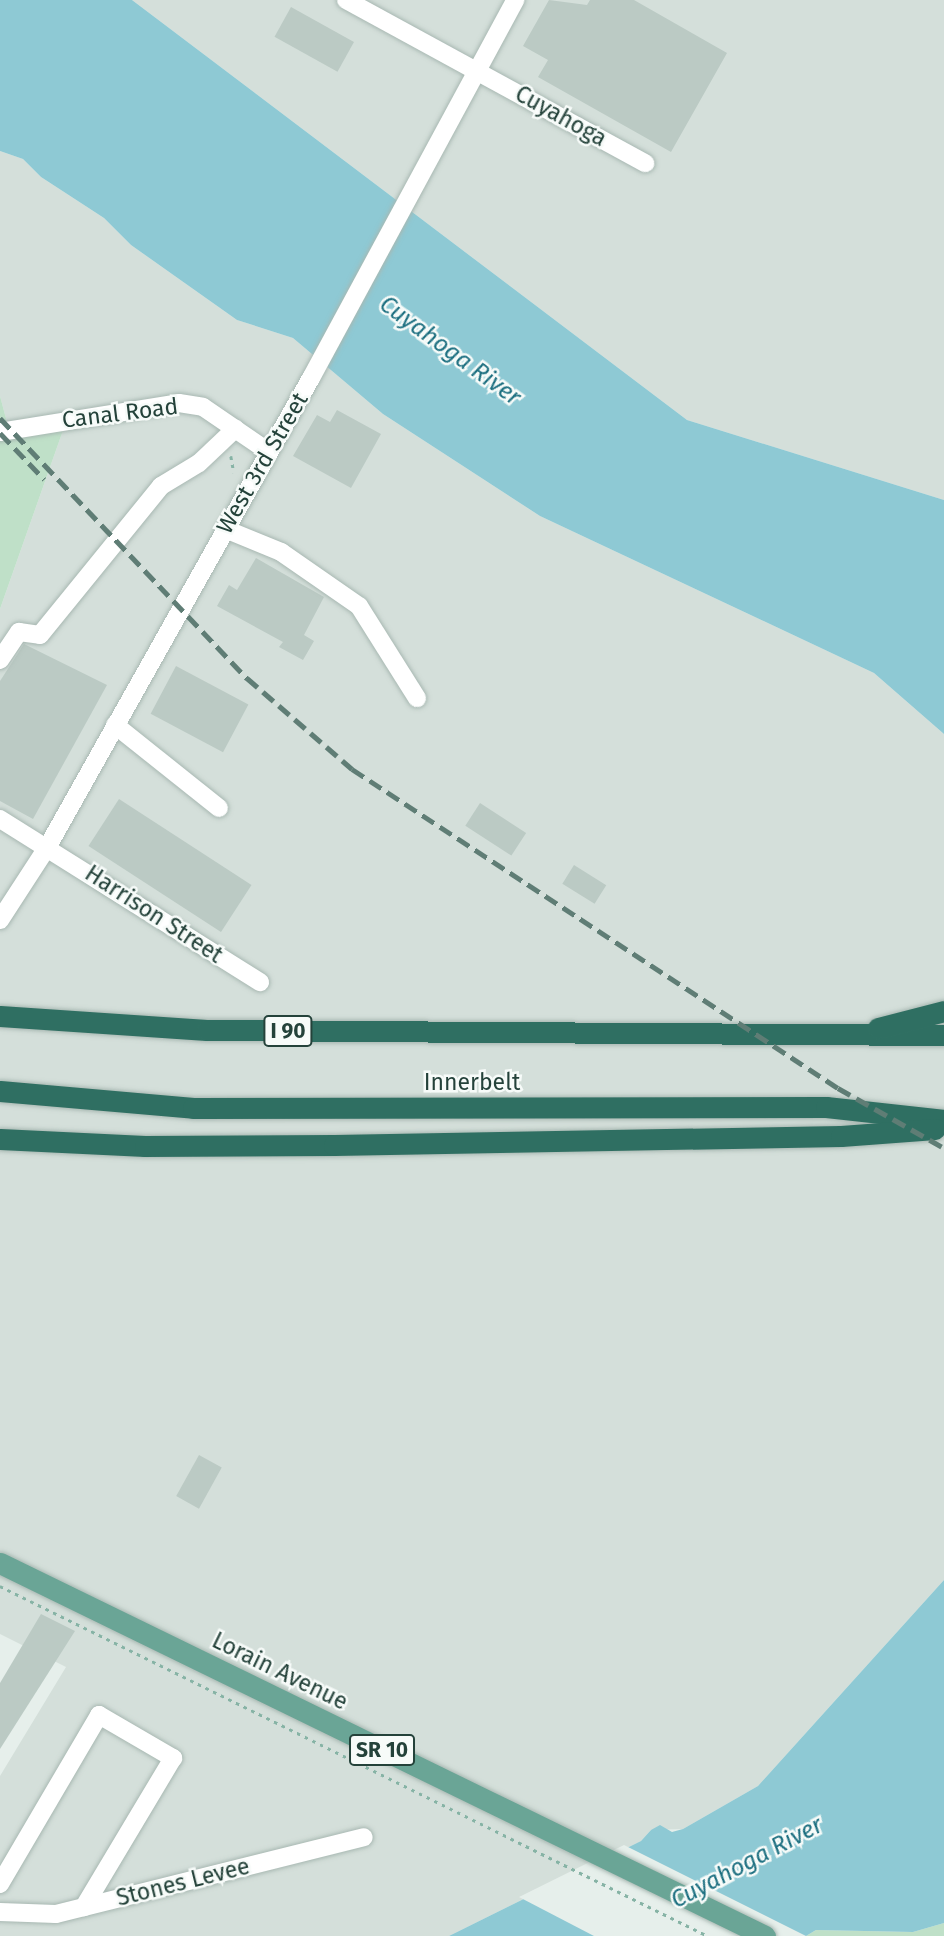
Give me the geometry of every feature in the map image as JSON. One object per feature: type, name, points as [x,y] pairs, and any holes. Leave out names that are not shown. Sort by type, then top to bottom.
[{"type":"highway","points":[[855,1035],[944,1011]]},
{"type":"highway","name":"Innerbelt","points":[[0,1016],[206,1030],[944,1035]]},
{"type":"highway","name":"Innerbelt","points":[[0,1091],[193,1108],[826,1107],[944,1120]]},
{"type":"highway","points":[[0,1105],[87,1100]]},
{"type":"highway","points":[[0,1139],[145,1146],[334,1145],[841,1136],[944,1128]]},
{"type":"main road","name":"Lorain Avenue","points":[[0,1563],[765,1936]]},
{"type":"street","name":"Cuyahoga","points":[[346,0],[645,163]]},
{"type":"street","name":"West 3rd Street","points":[[0,920],[48,846],[311,378],[515,0]]},
{"type":"street","name":"Canal Road","points":[[0,432],[42,422],[179,402],[203,407],[230,434],[269,452]]},
{"type":"street","points":[[0,660],[19,632],[40,635],[161,486],[199,463],[230,434]]},
{"type":"street","points":[[225,529],[281,552],[359,606],[417,698]]},
{"type":"street","points":[[115,725],[219,808]]},
{"type":"street","name":"Harrison Street","points":[[0,820],[48,846],[260,982]]},
{"type":"street","points":[[0,1884],[99,1715],[173,1758],[84,1907]]},
{"type":"street","name":"Stones Levee","points":[[0,1912],[56,1914],[364,1838]]},
{"type":"path","points":[[230,434],[234,473]]},
{"type":"path","points":[[0,1586],[708,1936]]},
{"type":"shaded area","points":[[132,0],[944,0],[944,500],[687,420]]},
{"type":"shaded area","points":[[0,151],[23,159],[41,177],[104,218],[131,245],[237,320],[293,338],[383,414],[540,516],[874,673],[944,734],[944,1580],[758,1786],[683,1829],[651,1830],[641,1841],[449,1936],[0,1936],[0,1776],[66,1667],[0,1634],[0,920],[9,905],[0,903],[0,609],[67,419],[8,426],[0,396]]},
{"type":"green space","points":[[0,396],[8,426],[67,419],[0,609]]},
{"type":"green space","points":[[944,1923],[944,1936],[806,1936],[816,1930],[913,1932]]},
{"type":"water","name":"Cuyahoga River","points":[[0,0],[132,0],[687,420],[944,500],[944,734],[874,673],[540,516],[383,414],[293,338],[237,320],[131,245],[104,218],[41,177],[23,159],[0,151]]},
{"type":"water","name":"Cuyahoga River","points":[[944,1580],[944,1923],[913,1932],[816,1930],[806,1936],[449,1936],[641,1841],[660,1825],[672,1832],[683,1829],[758,1786]]},
{"type":"pier","points":[[624,1845],[806,1936],[594,1936],[519,1897]]},
{"type":"building","points":[[549,0],[587,5],[590,0],[634,0],[727,53],[671,152],[538,77],[548,60],[523,46]]},
{"type":"building","points":[[291,7],[354,42],[337,72],[275,37]]},
{"type":"building","points":[[337,410],[381,434],[351,488],[293,456],[317,415],[330,422]]},
{"type":"building","points":[[256,558],[324,597],[304,635],[314,641],[303,660],[279,647],[283,642],[217,606],[229,585],[237,590]]},
{"type":"building","points":[[24,644],[107,685],[33,819],[0,801],[0,681]]},
{"type":"building","points":[[176,666],[248,704],[223,752],[151,714]]},
{"type":"building","points":[[119,799],[252,885],[221,932],[89,846]]},
{"type":"building","points":[[480,803],[526,833],[511,856],[465,826]]},
{"type":"building","points":[[574,865],[606,885],[595,904],[562,884]]},
{"type":"building","points":[[199,1455],[222,1468],[199,1509],[176,1496]]},
{"type":"building","points":[[41,1614],[75,1631],[0,1749],[0,1683]]},
{"type":"railway","points":[[0,418],[247,678],[352,769],[838,1088],[944,1148]]},
{"type":"railway","points":[[0,433],[44,479]]}]
